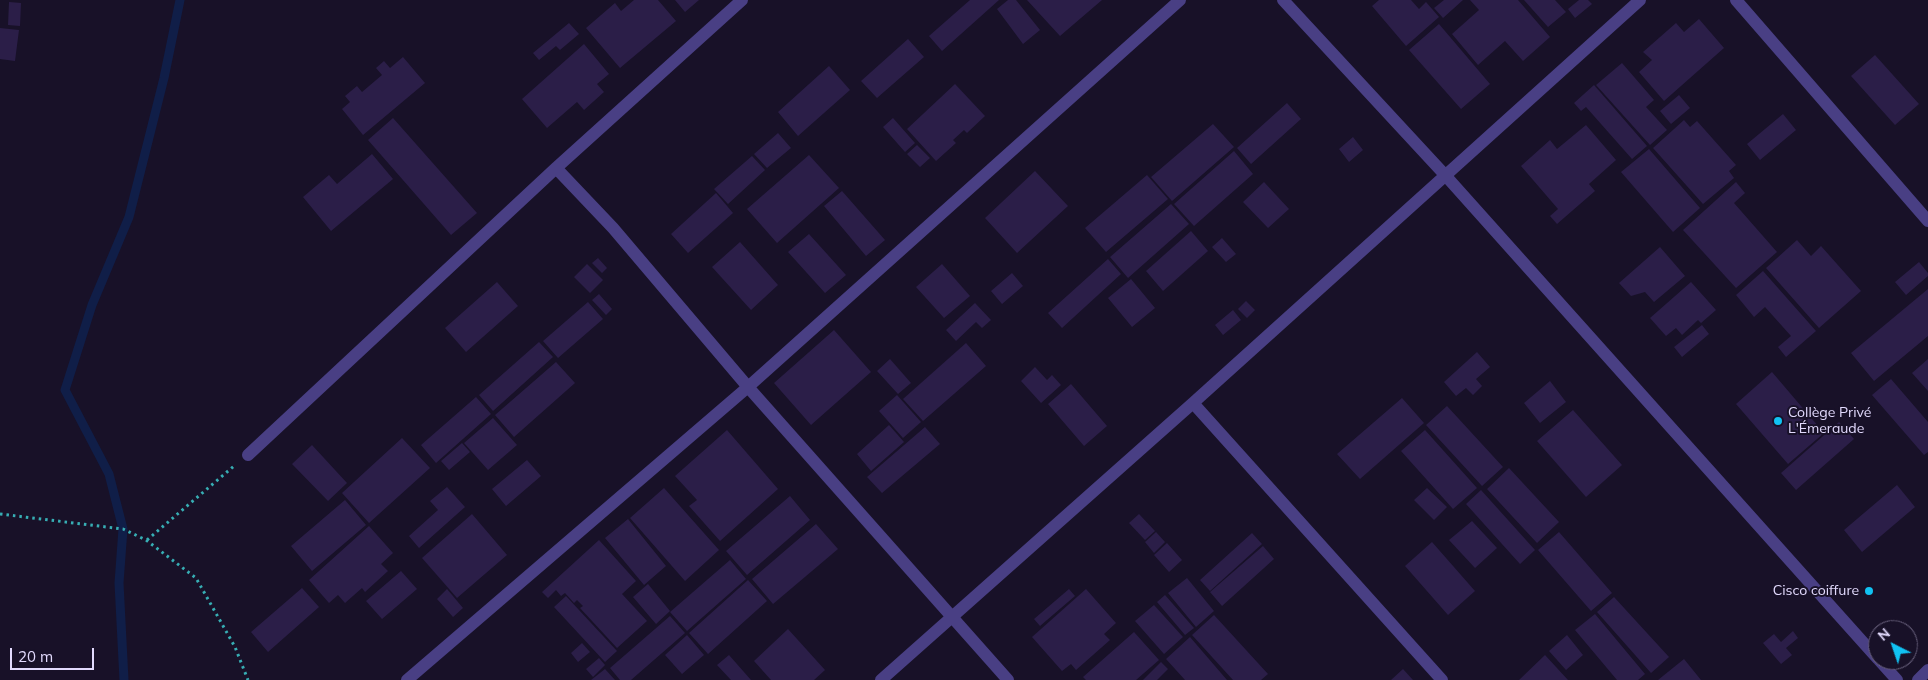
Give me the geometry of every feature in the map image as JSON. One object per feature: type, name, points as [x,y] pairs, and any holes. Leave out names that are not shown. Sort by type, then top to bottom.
[{"type":"street","points":[[248,455],[556,168],[742,0]]},
{"type":"street","points":[[407,680],[748,387],[1180,0]]},
{"type":"street","points":[[1283,0],[1445,175],[1868,649]]},
{"type":"street","points":[[881,680],[1193,403],[1640,0]]},
{"type":"street","points":[[1736,0],[1928,221]]},
{"type":"street","points":[[556,168],[614,228],[748,387],[1008,680]]},
{"type":"street","points":[[1193,403],[1442,680]]},
{"type":"street","points":[[1888,670],[1897,680]]},
{"type":"street","points":[[1918,680],[1928,670]]},
{"type":"path","points":[[146,540],[248,455]]},
{"type":"path","points":[[0,514],[123,529],[146,540],[196,578],[235,647],[248,680]]},
{"type":"building","points":[[634,0],[658,0],[676,21],[620,68],[586,28],[615,3],[621,11]]},
{"type":"building","points":[[675,0],[699,0],[685,12]]},
{"type":"building","points":[[970,0],[999,0],[942,51],[929,36]]},
{"type":"building","points":[[1008,0],[1016,0],[1040,30],[1023,44],[997,9]]},
{"type":"building","points":[[1027,0],[1102,0],[1060,36]]},
{"type":"building","points":[[1379,0],[1411,0],[1419,9],[1426,2],[1439,17],[1406,46],[1372,6]]},
{"type":"building","points":[[1444,0],[1463,0],[1443,18],[1434,8]]},
{"type":"building","points":[[1470,0],[1518,0],[1550,37],[1523,61],[1505,41],[1478,65],[1452,34],[1479,10]]},
{"type":"building","points":[[1524,0],[1555,0],[1566,12],[1548,27]]},
{"type":"building","points":[[1579,0],[1588,0],[1592,4],[1575,18],[1568,9]]},
{"type":"building","points":[[9,2],[21,3],[20,26],[8,25]]},
{"type":"building","points":[[1699,19],[1724,48],[1664,101],[1639,72],[1652,60],[1643,52],[1676,23],[1684,32]]},
{"type":"building","points":[[569,23],[579,34],[560,50],[556,46],[539,60],[533,53]]},
{"type":"building","points":[[1439,24],[1490,84],[1461,109],[1409,50]]},
{"type":"building","points":[[0,28],[19,30],[15,61],[0,59]]},
{"type":"building","points":[[908,39],[924,57],[877,98],[861,81]]},
{"type":"building","points":[[584,44],[609,74],[597,84],[604,92],[584,110],[577,102],[547,128],[522,99]]},
{"type":"building","points":[[1875,55],[1919,104],[1895,125],[1851,76]]},
{"type":"building","points":[[403,57],[425,83],[363,135],[342,109],[350,102],[345,96],[357,86],[362,92],[382,75],[376,68],[384,61],[390,68]]},
{"type":"building","points":[[1622,63],[1654,100],[1646,107],[1667,130],[1650,145],[1596,85]]},
{"type":"building","points":[[829,66],[850,90],[798,136],[778,112]]},
{"type":"building","points":[[955,84],[985,116],[967,133],[964,130],[953,140],[956,143],[936,161],[907,129]]},
{"type":"building","points":[[1594,85],[1647,146],[1632,159],[1586,107],[1581,111],[1574,103]]},
{"type":"building","points":[[1679,95],[1690,108],[1671,124],[1660,111]]},
{"type":"building","points":[[1287,103],[1301,119],[1251,164],[1237,148]]},
{"type":"building","points":[[1783,114],[1796,130],[1760,160],[1747,144]]},
{"type":"building","points":[[393,118],[477,213],[451,235],[368,140]]},
{"type":"building","points":[[893,118],[915,143],[905,152],[883,127]]},
{"type":"building","points":[[1684,120],[1690,127],[1697,121],[1736,165],[1729,171],[1734,178],[1703,204],[1653,148]]},
{"type":"building","points":[[1213,124],[1234,147],[1172,201],[1151,177]]},
{"type":"building","points":[[1586,125],[1616,160],[1589,184],[1595,191],[1557,224],[1550,216],[1558,209],[1521,166],[1550,140],[1557,149]]},
{"type":"building","points":[[778,133],[791,148],[767,168],[754,154]]},
{"type":"building","points":[[1353,137],[1363,150],[1349,162],[1339,149]]},
{"type":"building","points":[[917,145],[930,158],[920,167],[907,154]]},
{"type":"building","points":[[1649,149],[1700,208],[1673,232],[1621,172]]},
{"type":"building","points":[[1234,151],[1253,174],[1194,226],[1174,204]]},
{"type":"building","points":[[372,154],[393,179],[331,231],[303,197],[329,175],[337,184]]},
{"type":"building","points":[[809,155],[839,188],[777,243],[747,209]]},
{"type":"building","points":[[752,156],[765,170],[728,204],[714,189]]},
{"type":"building","points":[[1035,171],[1068,206],[1017,253],[985,218]]},
{"type":"building","points":[[1147,175],[1168,199],[1106,252],[1085,228]]},
{"type":"building","points":[[1264,182],[1289,209],[1268,228],[1243,202]]},
{"type":"building","points":[[1736,182],[1745,193],[1734,203],[1777,252],[1736,288],[1683,230]]},
{"type":"building","points":[[842,191],[885,240],[866,256],[824,206]]},
{"type":"building","points":[[716,193],[733,213],[688,253],[671,234]]},
{"type":"building","points":[[1171,204],[1189,224],[1128,278],[1110,257]]},
{"type":"building","points":[[1191,231],[1208,251],[1163,291],[1146,271]]},
{"type":"building","points":[[809,234],[846,275],[825,293],[788,252]]},
{"type":"building","points":[[1222,238],[1236,254],[1226,262],[1212,247]]},
{"type":"building","points":[[1797,240],[1811,256],[1821,246],[1861,291],[1819,328],[1766,268]]},
{"type":"building","points":[[740,242],[778,285],[751,310],[712,267]]},
{"type":"building","points":[[1660,247],[1685,276],[1654,302],[1645,292],[1631,296],[1619,283]]},
{"type":"building","points":[[598,258],[607,268],[602,273],[592,263]]},
{"type":"building","points":[[1108,259],[1121,274],[1062,328],[1048,313]]},
{"type":"building","points":[[1919,262],[1928,273],[1928,276],[1906,295],[1895,282]]},
{"type":"building","points":[[587,264],[603,280],[590,293],[574,277]]},
{"type":"building","points":[[942,264],[970,296],[944,318],[916,287]]},
{"type":"building","points":[[1763,271],[1816,331],[1786,357],[1778,347],[1791,336],[1765,307],[1754,317],[1736,295]]},
{"type":"building","points":[[1012,273],[1023,286],[1002,304],[991,291]]},
{"type":"building","points":[[1131,279],[1155,308],[1132,327],[1108,298]]},
{"type":"building","points":[[497,282],[518,306],[466,352],[445,328]]},
{"type":"building","points":[[1691,282],[1716,310],[1701,323],[1698,320],[1682,335],[1676,328],[1666,336],[1650,318]]},
{"type":"building","points":[[1928,289],[1928,336],[1874,381],[1851,353]]},
{"type":"building","points":[[599,294],[612,309],[606,315],[592,300]]},
{"type":"building","points":[[1246,301],[1255,310],[1247,318],[1238,309]]},
{"type":"building","points":[[588,302],[603,319],[558,358],[543,341]]},
{"type":"building","points":[[975,303],[991,320],[982,328],[976,322],[956,341],[946,330]]},
{"type":"building","points":[[1233,310],[1241,320],[1223,335],[1215,325]]},
{"type":"building","points":[[1702,325],[1709,334],[1682,357],[1674,347]]},
{"type":"building","points":[[834,330],[871,372],[811,425],[774,383]]},
{"type":"building","points":[[539,342],[553,357],[493,411],[479,395]]},
{"type":"building","points":[[966,343],[986,366],[923,421],[903,399]]},
{"type":"building","points":[[1477,352],[1490,367],[1476,379],[1482,386],[1473,395],[1466,388],[1456,396],[1444,382]]},
{"type":"building","points":[[890,359],[911,383],[898,394],[877,371]]},
{"type":"building","points":[[1928,359],[1928,391],[1912,373]]},
{"type":"building","points":[[556,362],[575,383],[514,437],[495,415]]},
{"type":"building","points":[[1035,367],[1047,380],[1052,375],[1061,385],[1041,403],[1021,381]]},
{"type":"building","points":[[1772,372],[1824,433],[1788,464],[1736,404]]},
{"type":"building","points":[[1891,379],[1928,422],[1928,452],[1924,455],[1872,395]]},
{"type":"building","points":[[1550,381],[1566,402],[1540,423],[1524,403]]},
{"type":"building","points":[[1071,384],[1107,426],[1084,446],[1048,404]]},
{"type":"building","points":[[897,395],[921,422],[903,438],[879,411]]},
{"type":"building","points":[[476,397],[491,414],[436,463],[421,445]]},
{"type":"building","points":[[1402,398],[1424,423],[1360,479],[1337,454]]},
{"type":"building","points":[[1447,406],[1503,467],[1482,486],[1426,425]]},
{"type":"building","points":[[1573,410],[1622,465],[1586,497],[1537,441]]},
{"type":"building","points":[[493,418],[517,445],[488,470],[464,443]]},
{"type":"building","points":[[1839,422],[1854,439],[1796,490],[1781,473]]},
{"type":"building","points":[[889,425],[904,442],[871,471],[857,454]]},
{"type":"building","points":[[925,427],[940,444],[882,493],[867,477]]},
{"type":"building","points":[[727,430],[778,489],[720,541],[689,506],[697,500],[675,476]]},
{"type":"building","points":[[1425,430],[1477,488],[1453,509],[1401,451]]},
{"type":"building","points":[[402,438],[430,468],[369,523],[342,493]]},
{"type":"building","points":[[462,443],[470,452],[449,470],[441,461]]},
{"type":"building","points":[[312,445],[347,483],[328,501],[292,464]]},
{"type":"building","points":[[527,460],[541,476],[506,506],[492,489]]},
{"type":"building","points":[[1509,468],[1559,522],[1537,543],[1487,489]]},
{"type":"building","points":[[1897,485],[1915,507],[1862,552],[1844,530]]},
{"type":"building","points":[[447,487],[465,507],[419,548],[409,536],[438,510],[430,501]]},
{"type":"building","points":[[664,488],[719,550],[685,581],[630,518]]},
{"type":"building","points":[[1427,488],[1447,507],[1434,520],[1414,500]]},
{"type":"building","points":[[1481,490],[1535,550],[1520,564],[1466,504]]},
{"type":"building","points":[[790,496],[810,520],[747,575],[726,551]]},
{"type":"building","points":[[345,500],[366,525],[312,571],[291,546]]},
{"type":"building","points":[[472,514],[507,555],[457,598],[422,558]]},
{"type":"building","points":[[1139,514],[1155,531],[1145,540],[1129,523]]},
{"type":"building","points":[[628,519],[666,566],[644,585],[605,538]]},
{"type":"building","points":[[1472,521],[1497,548],[1475,568],[1449,540]]},
{"type":"building","points":[[816,524],[838,549],[773,604],[752,579]]},
{"type":"building","points":[[369,526],[393,553],[381,564],[388,571],[365,592],[362,588],[345,603],[338,595],[329,603],[309,580]]},
{"type":"building","points":[[1156,532],[1165,542],[1154,553],[1145,542]]},
{"type":"building","points":[[1559,532],[1612,593],[1591,611],[1538,550]]},
{"type":"building","points":[[1252,533],[1262,544],[1210,591],[1200,580]]},
{"type":"building","points":[[599,540],[636,581],[622,594],[647,621],[617,648],[580,608],[583,606],[577,600],[574,603],[565,593],[561,596],[556,590],[548,598],[542,592]]},
{"type":"building","points":[[1432,542],[1475,591],[1448,615],[1405,566]]},
{"type":"building","points":[[1167,543],[1182,560],[1169,572],[1154,555]]},
{"type":"building","points":[[1263,546],[1274,559],[1222,606],[1210,592]]},
{"type":"building","points":[[730,560],[746,579],[687,631],[670,612]]},
{"type":"building","points":[[401,571],[417,589],[382,619],[366,601]]},
{"type":"building","points":[[1187,578],[1214,611],[1196,627],[1168,593]]},
{"type":"building","points":[[748,580],[767,601],[708,654],[689,633]]},
{"type":"building","points":[[648,584],[670,611],[656,624],[633,597]]},
{"type":"building","points":[[302,588],[319,607],[268,652],[251,632]]},
{"type":"building","points":[[447,589],[463,608],[453,617],[437,599]]},
{"type":"building","points":[[1069,589],[1075,596],[1040,626],[1034,619]]},
{"type":"building","points":[[1086,589],[1116,623],[1104,634],[1110,640],[1076,670],[1071,664],[1062,671],[1032,637]]},
{"type":"building","points":[[1165,595],[1194,628],[1185,635],[1157,602]]},
{"type":"building","points":[[566,596],[617,651],[605,662],[554,607]]},
{"type":"building","points":[[1614,597],[1669,657],[1651,673],[1597,612]]},
{"type":"building","points":[[1154,605],[1183,637],[1164,654],[1135,621]]},
{"type":"building","points":[[1595,614],[1645,674],[1638,680],[1617,680],[1575,630]]},
{"type":"building","points":[[1214,615],[1268,674],[1261,680],[1233,680],[1192,635]]},
{"type":"building","points":[[670,616],[685,633],[631,680],[620,680],[610,668]]},
{"type":"building","points":[[788,629],[825,670],[814,680],[771,680],[754,661]]},
{"type":"building","points":[[1793,631],[1798,638],[1786,648],[1792,655],[1781,664],[1763,643],[1774,634],[1781,642]]},
{"type":"building","points":[[1134,632],[1159,660],[1136,680],[1086,680],[1083,677]]},
{"type":"building","points":[[687,635],[704,655],[682,674],[665,655]]},
{"type":"building","points":[[1567,635],[1583,655],[1566,670],[1549,651]]},
{"type":"building","points":[[1190,637],[1227,680],[1185,680],[1166,659]]},
{"type":"building","points":[[582,643],[590,652],[578,662],[571,653]]},
{"type":"building","points":[[729,655],[751,680],[731,680],[717,665]]},
{"type":"building","points":[[1545,655],[1568,680],[1519,680]]},
{"type":"building","points":[[599,658],[605,665],[593,677],[586,669]]},
{"type":"building","points":[[1684,659],[1701,680],[1658,680]]},
{"type":"building","points":[[1161,662],[1168,669],[1157,680],[1143,680]]},
{"type":"building","points":[[605,669],[615,680],[591,680]]},
{"type":"building","points":[[1403,669],[1413,680],[1391,680]]},
{"type":"waterway","points":[[124,680],[119,583],[123,529],[109,474],[65,390],[92,305],[129,217],[164,78],[180,0]]},
{"type":"place","name":"Collège Privé L'Émeraude","points":[[1778,421]]},
{"type":"place","name":"Cisco coiffure","points":[[1869,591]]}]
